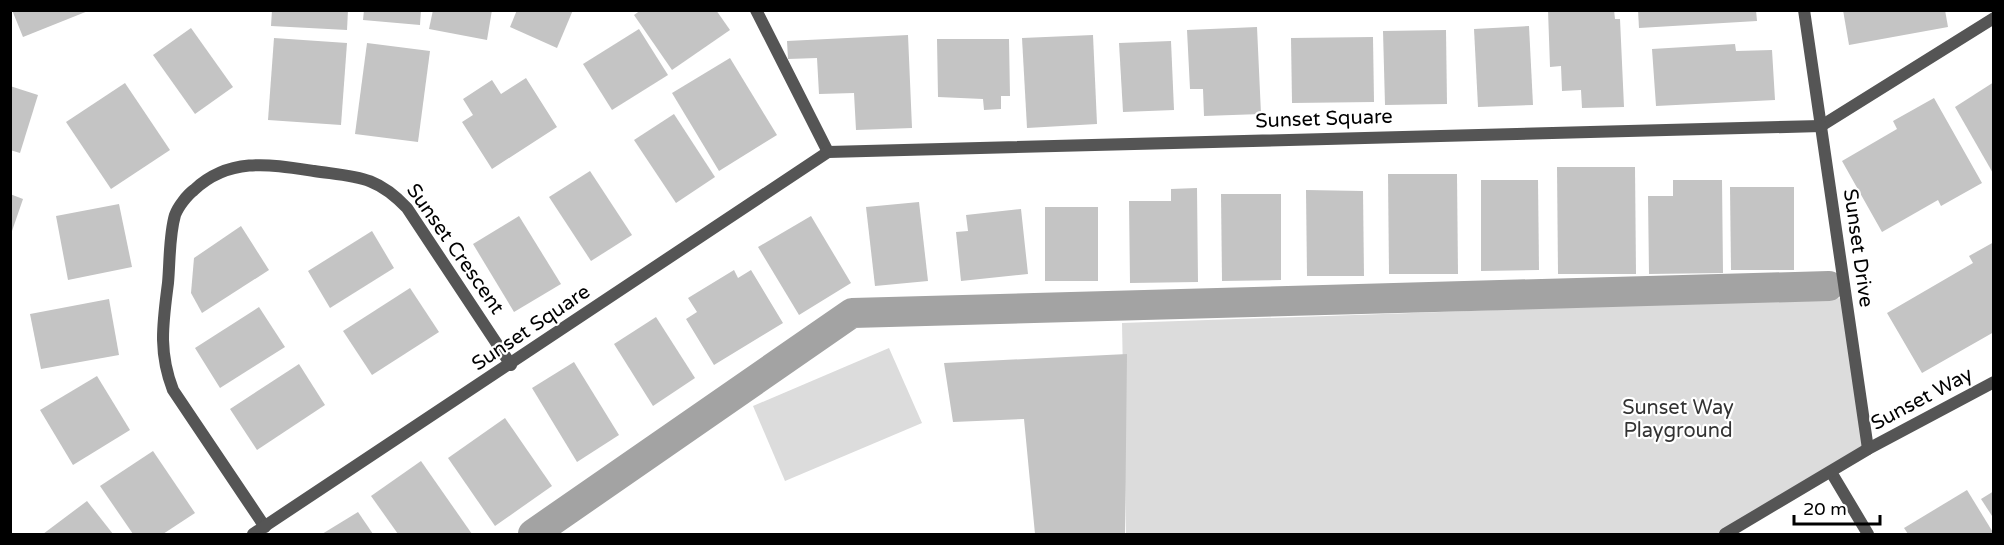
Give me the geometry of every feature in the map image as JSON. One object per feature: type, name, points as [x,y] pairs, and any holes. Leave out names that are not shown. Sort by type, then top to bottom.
[{"type":"street","points":[[756,10],[828,152]]},
{"type":"street","name":"Sunset Drive","points":[[1804,10],[1868,449]]},
{"type":"street","points":[[1821,126],[1994,18]]},
{"type":"street","name":"Sunset Square","points":[[254,534],[828,152],[1821,126]]},
{"type":"street","name":"Sunset Crescent","points":[[265,527],[173,390],[164,367],[161,340],[176,214],[189,194],[209,175],[234,167],[271,165],[371,180],[390,190],[407,208],[511,365]]},
{"type":"street","name":"Sunset Way","points":[[1868,449],[1994,382]]},
{"type":"street","points":[[1725,534],[1868,449]]},
{"type":"street","points":[[1831,472],[1868,534]]},
{"type":"green space","name":"Sunset Way Playground","points":[[1846,298],[1868,449],[1724,534],[1126,534],[1122,323]]},
{"type":"green space","points":[[889,348],[922,423],[785,481],[753,406]]},
{"type":"building","points":[[12,10],[88,10],[88,11],[23,37]]},
{"type":"building","points":[[272,10],[348,10],[347,30],[271,26]]},
{"type":"building","points":[[364,10],[421,10],[420,25],[363,20]]},
{"type":"building","points":[[433,10],[492,10],[487,40],[429,29]]},
{"type":"building","points":[[517,10],[573,10],[557,48],[510,27]]},
{"type":"building","points":[[641,10],[716,10],[730,30],[672,70],[634,15]]},
{"type":"building","points":[[1548,10],[1614,10],[1615,19],[1620,19],[1624,107],[1582,108],[1581,90],[1562,91],[1561,66],[1550,67]]},
{"type":"building","points":[[1638,10],[1756,10],[1757,21],[1639,28]]},
{"type":"building","points":[[1843,10],[1945,10],[1948,27],[1849,45]]},
{"type":"building","points":[[1529,26],[1533,105],[1478,107],[1474,29]]},
{"type":"building","points":[[1257,27],[1261,114],[1204,116],[1203,89],[1190,89],[1187,30]]},
{"type":"building","points":[[191,28],[233,87],[195,114],[153,55]]},
{"type":"building","points":[[639,29],[668,75],[612,110],[583,64]]},
{"type":"building","points":[[1446,30],[1447,104],[1385,105],[1383,31]]},
{"type":"building","points":[[908,35],[912,128],[856,130],[854,93],[819,94],[817,58],[788,59],[787,41]]},
{"type":"building","points":[[1093,35],[1097,124],[1027,128],[1022,38]]},
{"type":"building","points":[[1373,37],[1374,102],[1292,103],[1291,38]]},
{"type":"building","points":[[274,38],[347,43],[341,125],[268,120]]},
{"type":"building","points":[[937,39],[1009,39],[1010,96],[1001,96],[1001,109],[984,110],[983,99],[938,97]]},
{"type":"building","points":[[1171,41],[1174,110],[1123,112],[1119,43]]},
{"type":"building","points":[[367,43],[430,51],[418,142],[355,134]]},
{"type":"building","points":[[1735,44],[1736,51],[1772,50],[1775,100],[1656,106],[1652,49]]},
{"type":"building","points":[[730,58],[777,135],[719,171],[672,93]]},
{"type":"building","points":[[526,78],[557,127],[492,169],[462,122],[473,115],[463,99],[492,80],[501,94]]},
{"type":"building","points":[[1994,82],[1994,175],[1955,107]]},
{"type":"building","points":[[125,83],[170,150],[111,189],[66,122]]},
{"type":"building","points":[[10,86],[38,95],[20,153],[10,150]]},
{"type":"building","points":[[1934,98],[1982,183],[1941,206],[1938,200],[1882,232],[1842,161],[1897,129],[1893,121]]},
{"type":"building","points":[[674,114],[715,177],[676,203],[634,140]]},
{"type":"building","points":[[1557,167],[1635,167],[1636,274],[1558,274]]},
{"type":"building","points":[[590,171],[632,235],[591,261],[549,197]]},
{"type":"building","points":[[1388,174],[1457,174],[1458,274],[1389,274]]},
{"type":"building","points":[[1481,180],[1538,180],[1539,270],[1481,271]]},
{"type":"building","points":[[1673,180],[1722,180],[1723,273],[1649,274],[1648,196],[1673,196]]},
{"type":"building","points":[[1730,187],[1794,187],[1794,270],[1731,270]]},
{"type":"building","points":[[1197,188],[1198,282],[1130,283],[1129,201],[1171,201],[1171,189]]},
{"type":"building","points":[[1306,190],[1363,191],[1364,276],[1307,276]]},
{"type":"building","points":[[10,194],[23,199],[11,234],[10,234]]},
{"type":"building","points":[[1221,194],[1281,194],[1281,280],[1222,281]]},
{"type":"building","points":[[919,202],[928,281],[875,286],[866,207]]},
{"type":"building","points":[[119,204],[132,267],[68,280],[56,216]]},
{"type":"building","points":[[1045,207],[1098,207],[1098,281],[1045,281]]},
{"type":"building","points":[[1021,209],[1028,274],[961,281],[956,232],[968,231],[966,215]]},
{"type":"building","points":[[519,216],[561,284],[514,312],[473,244]]},
{"type":"building","points":[[811,216],[851,283],[799,315],[758,247]]},
{"type":"building","points":[[241,226],[269,270],[202,313],[191,293],[194,258]]},
{"type":"building","points":[[372,231],[394,268],[330,308],[308,271]]},
{"type":"building","points":[[1994,242],[1994,332],[1922,373],[1887,313],[1973,263],[1969,256]]},
{"type":"building","points":[[734,270],[738,278],[751,270],[783,323],[714,365],[686,319],[697,312],[688,298]]},
{"type":"building","points":[[410,288],[439,332],[372,375],[343,331]]},
{"type":"building","points":[[109,299],[119,355],[41,369],[30,314]]},
{"type":"building","points":[[259,307],[285,347],[220,388],[195,348]]},
{"type":"building","points":[[656,317],[695,378],[653,406],[614,344]]},
{"type":"building","points":[[1127,354],[1125,534],[1035,534],[1024,419],[953,422],[944,363]]},
{"type":"building","points":[[574,362],[619,435],[577,462],[532,388]]},
{"type":"building","points":[[299,364],[325,405],[257,450],[230,409]]},
{"type":"building","points":[[97,376],[130,430],[73,465],[40,410]]},
{"type":"building","points":[[505,418],[552,486],[495,526],[448,458]]},
{"type":"building","points":[[153,451],[195,513],[163,534],[133,534],[100,486]]},
{"type":"building","points":[[421,461],[472,534],[398,534],[371,496]]},
{"type":"building","points":[[1967,490],[1994,534],[1908,534],[1904,528]]},
{"type":"building","points":[[1994,491],[1994,519],[1981,499]]},
{"type":"building","points":[[87,501],[113,534],[43,534]]},
{"type":"building","points":[[358,512],[373,534],[322,534]]},
{"type":"waterway","points":[[533,534],[852,313],[1829,286]]}]
